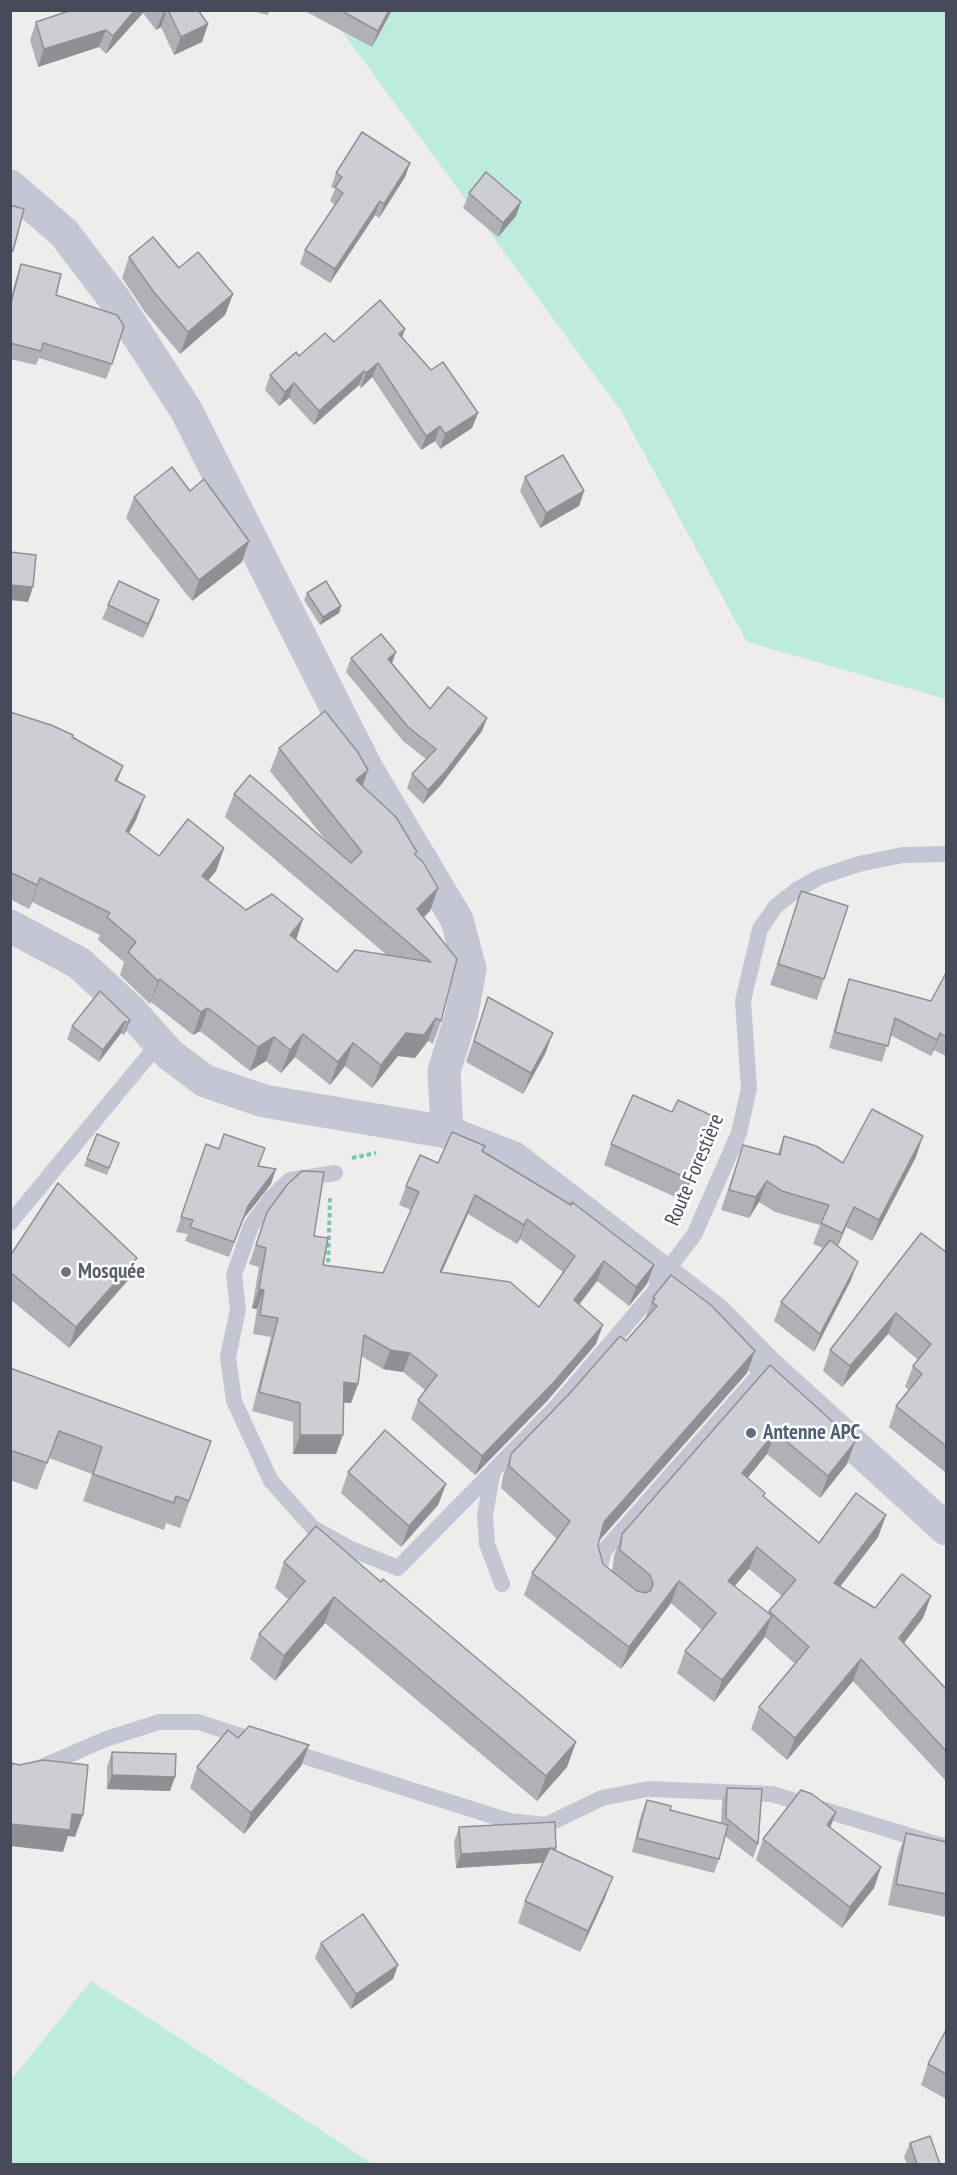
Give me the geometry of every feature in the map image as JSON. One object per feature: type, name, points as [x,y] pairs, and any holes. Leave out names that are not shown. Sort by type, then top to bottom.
[{"type":"street","points":[[10,186],[64,233],[115,300],[186,410],[367,769],[457,920],[470,969],[462,1013],[444,1071],[447,1132]]},
{"type":"street","points":[[10,926],[79,963],[130,1010],[169,1054],[205,1081],[264,1101],[447,1132],[514,1158],[716,1314],[767,1366],[946,1529]]},
{"type":"lane","name":"Route Forestière","points":[[335,1173],[290,1180],[272,1197],[251,1226],[234,1275],[238,1309],[228,1357],[234,1401],[271,1481],[313,1528],[351,1548],[398,1568],[574,1386],[655,1291],[665,1273],[694,1235],[739,1133],[749,1088],[743,1001],[760,929],[776,906],[798,889],[820,877],[859,864],[903,855],[946,854]]},
{"type":"lane","points":[[10,1223],[159,1043]]},
{"type":"lane","points":[[619,1591],[602,1578],[600,1566],[604,1551],[767,1366]]},
{"type":"lane","points":[[494,1471],[485,1515],[487,1544],[502,1584]]},
{"type":"lane","points":[[10,1776],[25,1774],[106,1739],[159,1722],[198,1722],[508,1821],[546,1826],[602,1798],[648,1789],[772,1794],[946,1847]]},
{"type":"path","points":[[328,1278],[328,1203],[335,1173],[354,1156],[388,1151]]},
{"type":"green space","points":[[327,11],[946,11],[946,699],[747,642],[621,411]]},
{"type":"green space","points":[[91,1981],[373,2164],[11,2164],[11,2080]]},
{"type":"building","points":[[72,10],[135,10],[113,36],[106,30],[44,49],[36,22]]},
{"type":"building","points":[[168,10],[198,10],[208,24],[181,37]]},
{"type":"building","points":[[340,10],[389,10],[378,31]]},
{"type":"building","points":[[362,132],[410,163],[384,204],[380,201],[335,269],[305,250],[343,193],[335,187],[342,177],[336,173]]},
{"type":"building","points":[[486,172],[521,202],[503,223],[469,193]]},
{"type":"building","points":[[10,205],[24,209],[13,251],[10,250]]},
{"type":"building","points":[[153,237],[179,268],[198,252],[233,294],[188,332],[153,291],[129,257]]},
{"type":"building","points":[[21,264],[61,274],[56,295],[117,315],[124,326],[112,364],[43,343],[41,351],[10,343],[10,307]]},
{"type":"building","points":[[380,300],[405,329],[399,334],[431,370],[443,362],[478,413],[445,434],[440,426],[426,436],[378,363],[366,373],[364,371],[319,411],[294,383],[285,392],[270,375],[296,352],[299,356],[325,333],[334,342]]},
{"type":"building","points":[[563,455],[584,491],[546,513],[525,477]]},
{"type":"building","points":[[172,467],[190,491],[204,479],[249,541],[199,580],[134,497]]},
{"type":"building","points":[[10,552],[36,555],[33,587],[10,585]]},
{"type":"building","points":[[119,581],[159,600],[148,624],[108,605]]},
{"type":"building","points":[[326,581],[341,606],[323,617],[307,593]]},
{"type":"building","points":[[381,634],[396,652],[388,659],[430,709],[448,687],[487,718],[428,790],[412,774],[436,749],[408,727],[351,658]]},
{"type":"building","points":[[325,711],[357,751],[368,770],[356,780],[396,817],[417,852],[414,854],[423,862],[438,888],[417,909],[457,959],[441,1021],[436,1018],[424,1035],[406,1033],[381,1065],[353,1043],[338,1062],[303,1034],[290,1050],[274,1037],[258,1047],[208,1008],[201,1012],[160,979],[158,981],[128,952],[136,942],[107,917],[110,913],[40,878],[37,885],[10,872],[10,712],[51,725],[73,735],[72,737],[123,766],[115,780],[145,796],[126,831],[159,856],[188,819],[224,848],[202,876],[246,910],[272,894],[303,919],[290,935],[337,972],[355,950],[431,962],[234,794],[250,775],[351,863],[362,852],[279,748]]},
{"type":"building","points":[[801,891],[848,906],[824,979],[778,964]]},
{"type":"building","points":[[946,973],[946,1037],[940,1033],[937,1040],[895,1018],[888,1046],[835,1032],[849,979],[931,1001]]},
{"type":"building","points":[[100,991],[130,1020],[128,1023],[125,1021],[103,1050],[72,1026]]},
{"type":"building","points":[[488,997],[553,1033],[531,1073],[474,1041]]},
{"type":"building","points":[[633,1095],[672,1112],[678,1100],[717,1118],[689,1179],[611,1144]]},
{"type":"building","points":[[872,1109],[923,1136],[879,1220],[854,1207],[842,1233],[821,1223],[829,1205],[782,1191],[767,1181],[756,1197],[729,1190],[743,1145],[780,1155],[784,1136],[816,1146],[843,1163]]},
{"type":"building","points":[[452,1132],[485,1146],[482,1151],[571,1205],[572,1202],[654,1265],[636,1287],[604,1261],[574,1300],[603,1325],[554,1382],[482,1456],[418,1400],[437,1375],[410,1353],[390,1350],[364,1335],[358,1384],[344,1382],[343,1435],[300,1435],[300,1403],[259,1392],[278,1318],[260,1315],[264,1290],[259,1289],[266,1248],[256,1245],[267,1212],[287,1185],[302,1171],[324,1172],[314,1236],[328,1238],[323,1265],[383,1273],[419,1192],[406,1186],[420,1155],[438,1163]],"holes":[[[475,1195],[524,1225],[527,1219],[575,1256],[539,1307],[510,1282],[440,1272]]]},
{"type":"building","points":[[97,1134],[119,1143],[109,1168],[87,1159]]},
{"type":"building","points":[[224,1134],[265,1148],[258,1166],[276,1169],[248,1206],[234,1242],[190,1227],[193,1220],[181,1217],[206,1144],[219,1149]]},
{"type":"building","name":"Mosquée","points":[[58,1183],[137,1258],[76,1327],[10,1272],[10,1256]]},
{"type":"building","points":[[921,1233],[946,1252],[946,1446],[896,1406],[922,1374],[913,1366],[931,1344],[896,1313],[850,1366],[830,1350]]},
{"type":"building","points":[[830,1240],[858,1262],[820,1334],[781,1302]]},
{"type":"building","points":[[671,1275],[712,1306],[755,1351],[604,1522],[598,1545],[603,1564],[637,1591],[646,1593],[651,1590],[653,1584],[650,1575],[620,1550],[622,1534],[770,1365],[855,1442],[828,1476],[775,1432],[742,1473],[765,1493],[763,1496],[819,1543],[856,1493],[886,1515],[834,1583],[875,1608],[902,1574],[931,1596],[899,1638],[946,1689],[946,1751],[861,1659],[795,1738],[759,1707],[809,1647],[769,1611],[796,1580],[757,1547],[728,1581],[772,1616],[722,1680],[685,1651],[716,1613],[679,1581],[629,1647],[532,1573],[570,1521],[509,1466],[511,1454],[570,1393],[620,1336],[626,1341],[657,1306],[652,1302],[655,1299],[653,1297]]},
{"type":"building","points":[[10,1368],[211,1441],[189,1501],[176,1496],[174,1503],[93,1474],[102,1447],[59,1431],[47,1463],[10,1450]]},
{"type":"building","points":[[385,1430],[446,1484],[409,1526],[348,1472]]},
{"type":"building","points":[[316,1526],[381,1582],[383,1579],[576,1742],[546,1776],[334,1597],[284,1656],[259,1634],[305,1581],[284,1562]]},
{"type":"building","points":[[249,1726],[309,1745],[251,1813],[197,1767],[228,1730],[238,1738]]},
{"type":"building","points":[[112,1752],[176,1754],[175,1777],[112,1775]]},
{"type":"building","points":[[43,1760],[88,1765],[83,1815],[72,1814],[70,1830],[10,1824],[12,1763],[19,1765]]},
{"type":"building","points":[[727,1788],[762,1789],[758,1844],[726,1818]]},
{"type":"building","points":[[801,1790],[812,1794],[836,1812],[827,1825],[881,1867],[850,1907],[763,1839]]},
{"type":"building","points":[[647,1800],[671,1806],[670,1810],[728,1825],[719,1859],[637,1838]]},
{"type":"building","points":[[555,1822],[556,1848],[461,1854],[459,1827]]},
{"type":"building","points":[[906,1833],[946,1842],[946,1894],[896,1884]]},
{"type":"building","points":[[550,1848],[613,1877],[588,1931],[525,1901]]},
{"type":"building","points":[[363,1914],[398,1965],[356,1994],[321,1943]]},
{"type":"building","points":[[946,2030],[946,2074],[928,2064]]},
{"type":"building","points":[[930,2136],[940,2164],[917,2164],[910,2143]]},
{"type":"place","name":"Mosquée","points":[[66,1272]]},
{"type":"place","name":"Antenne APC","points":[[751,1433]]}]
